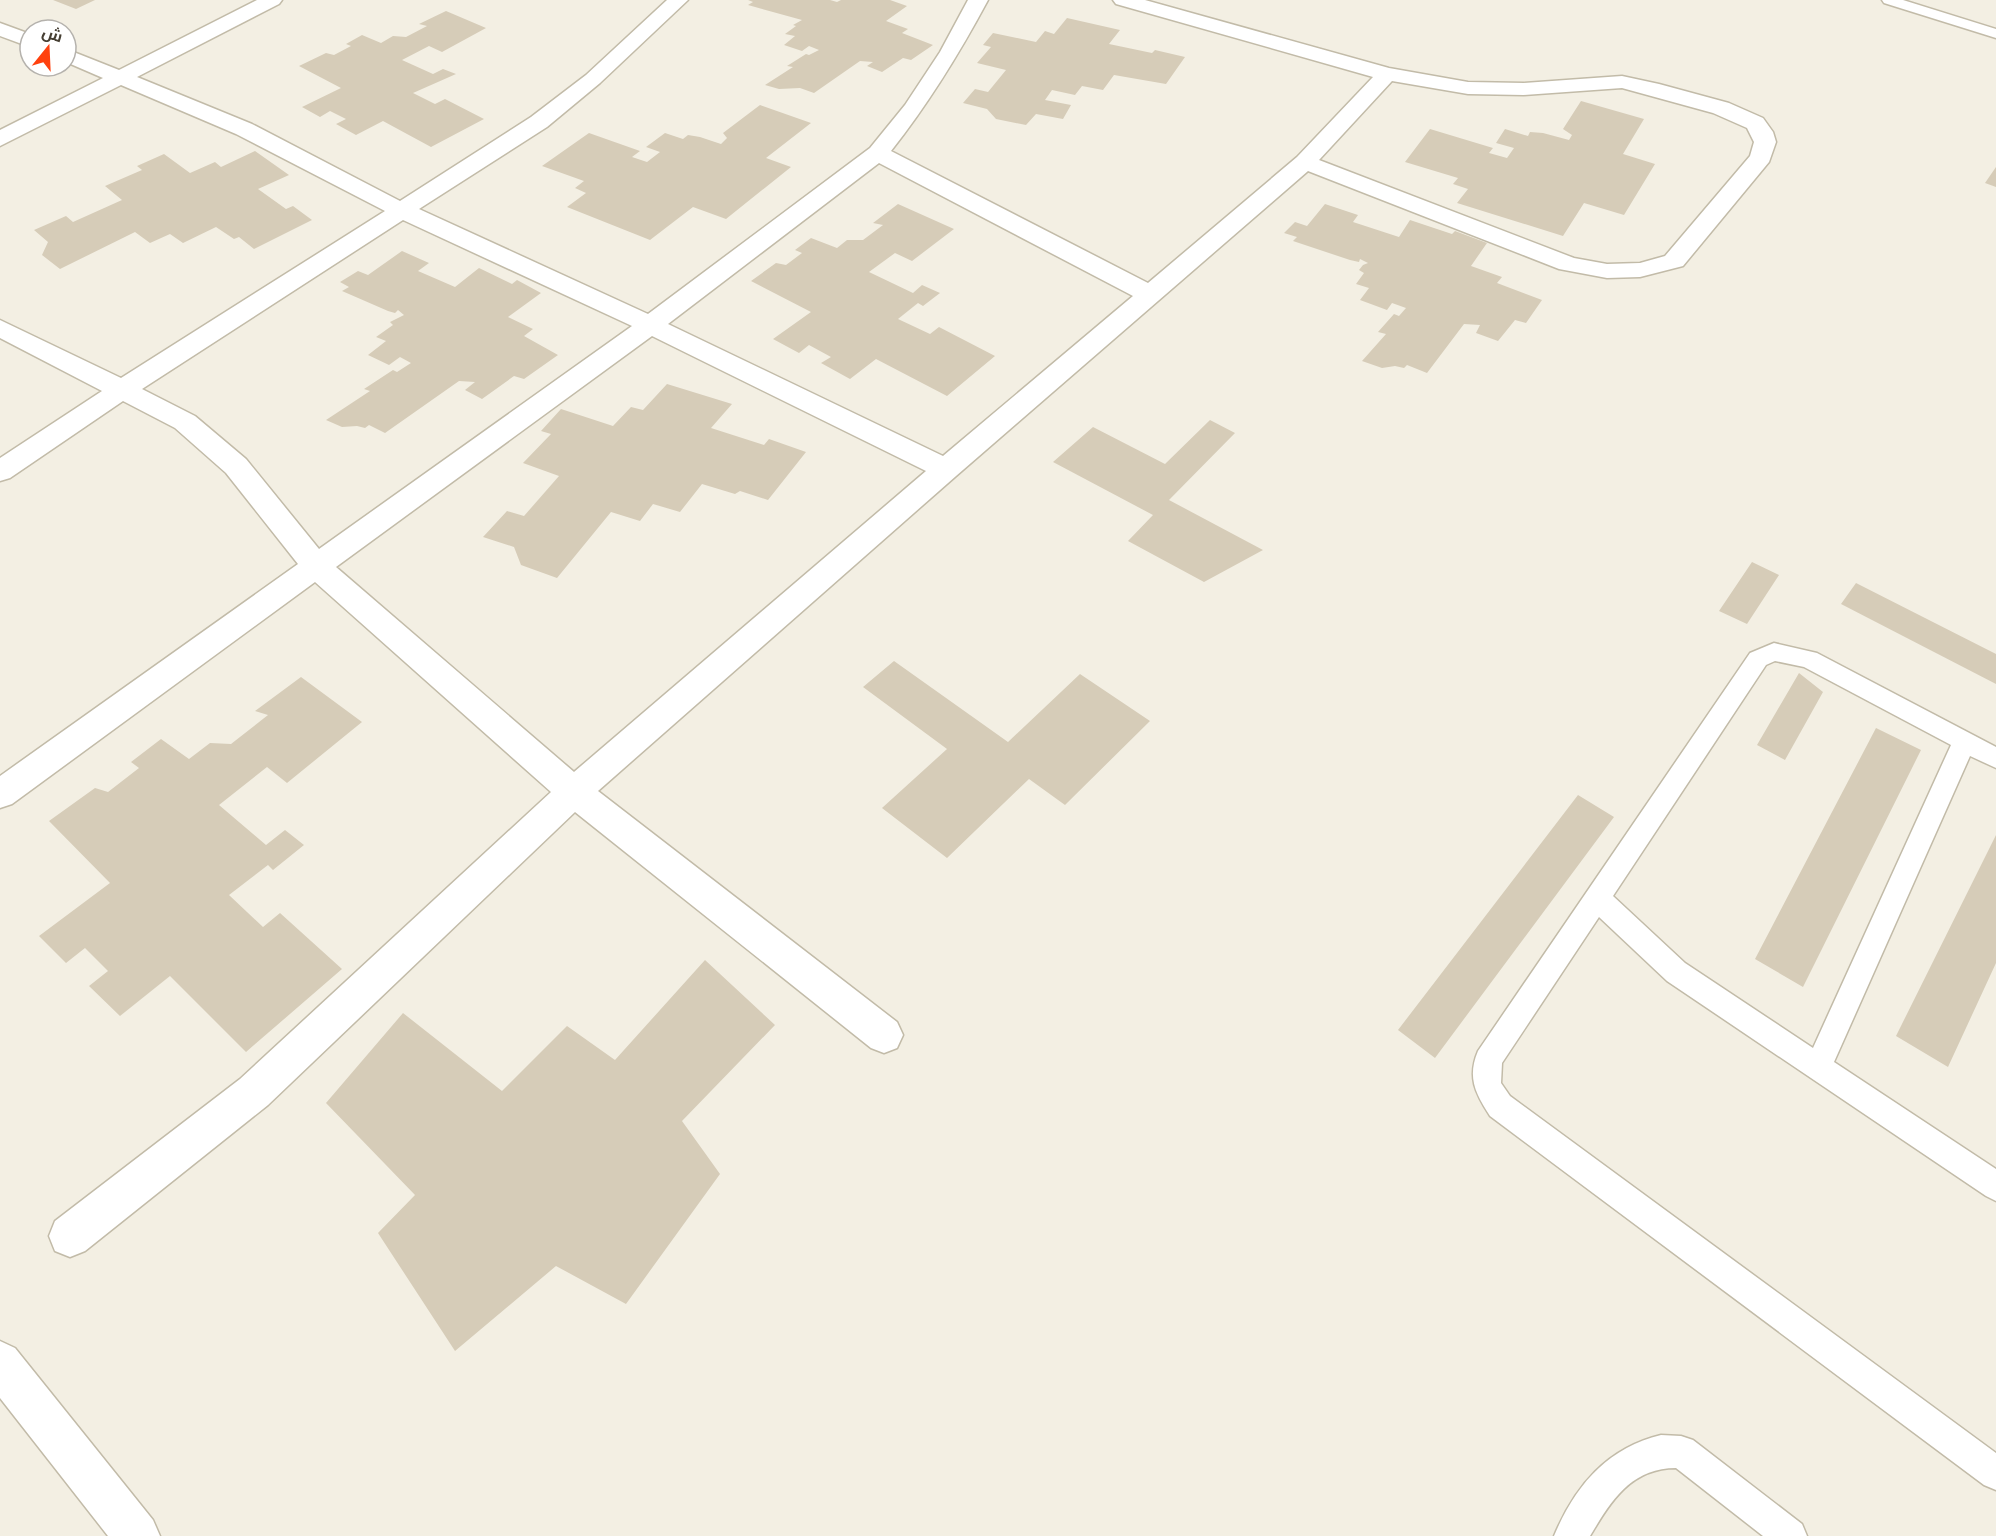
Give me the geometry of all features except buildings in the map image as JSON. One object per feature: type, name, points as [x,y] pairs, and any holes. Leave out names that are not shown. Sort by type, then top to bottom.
[{"type":"street","points":[[0,138],[272,0]]},
{"type":"street","points":[[0,471],[123,388],[539,122],[593,79],[678,0]]},
{"type":"street","points":[[0,794],[650,326],[878,153],[913,109],[950,52],[978,0]]},
{"type":"street","points":[[1123,0],[1387,74],[1468,88],[1524,89],[1622,82],[1652,88],[1721,108],[1755,123],[1762,132],[1765,142],[1761,158],[1674,261],[1640,270],[1607,271],[1568,264],[1305,162]]},
{"type":"street","points":[[0,29],[18,36]]},
{"type":"street","points":[[78,60],[244,129],[401,210],[650,326],[946,469]]},
{"type":"street","points":[[70,1236],[254,1092],[574,792],[1149,294],[1305,162],[1387,74]]},
{"type":"street","points":[[878,153],[1149,294]]},
{"type":"street","points":[[0,328],[123,388],[185,422],[236,466],[317,567],[574,792],[884,1035]]},
{"type":"street","points":[[0,1364],[137,1536]]},
{"type":"lane","points":[[1889,0],[1996,34]]},
{"type":"lane","points":[[1938,16],[1951,5]]},
{"type":"lane","points":[[1996,758],[1809,659],[1774,652],[1758,659],[1488,1060],[1486,1087],[1500,1106],[1996,1473]]},
{"type":"lane","points":[[1819,1065],[1964,742]]},
{"type":"lane","points":[[1596,897],[1676,972],[1819,1065],[1996,1186]]},
{"type":"lane","points":[[1570,1536],[1598,1492],[1634,1458],[1665,1450],[1681,1452],[1790,1536]]}]
